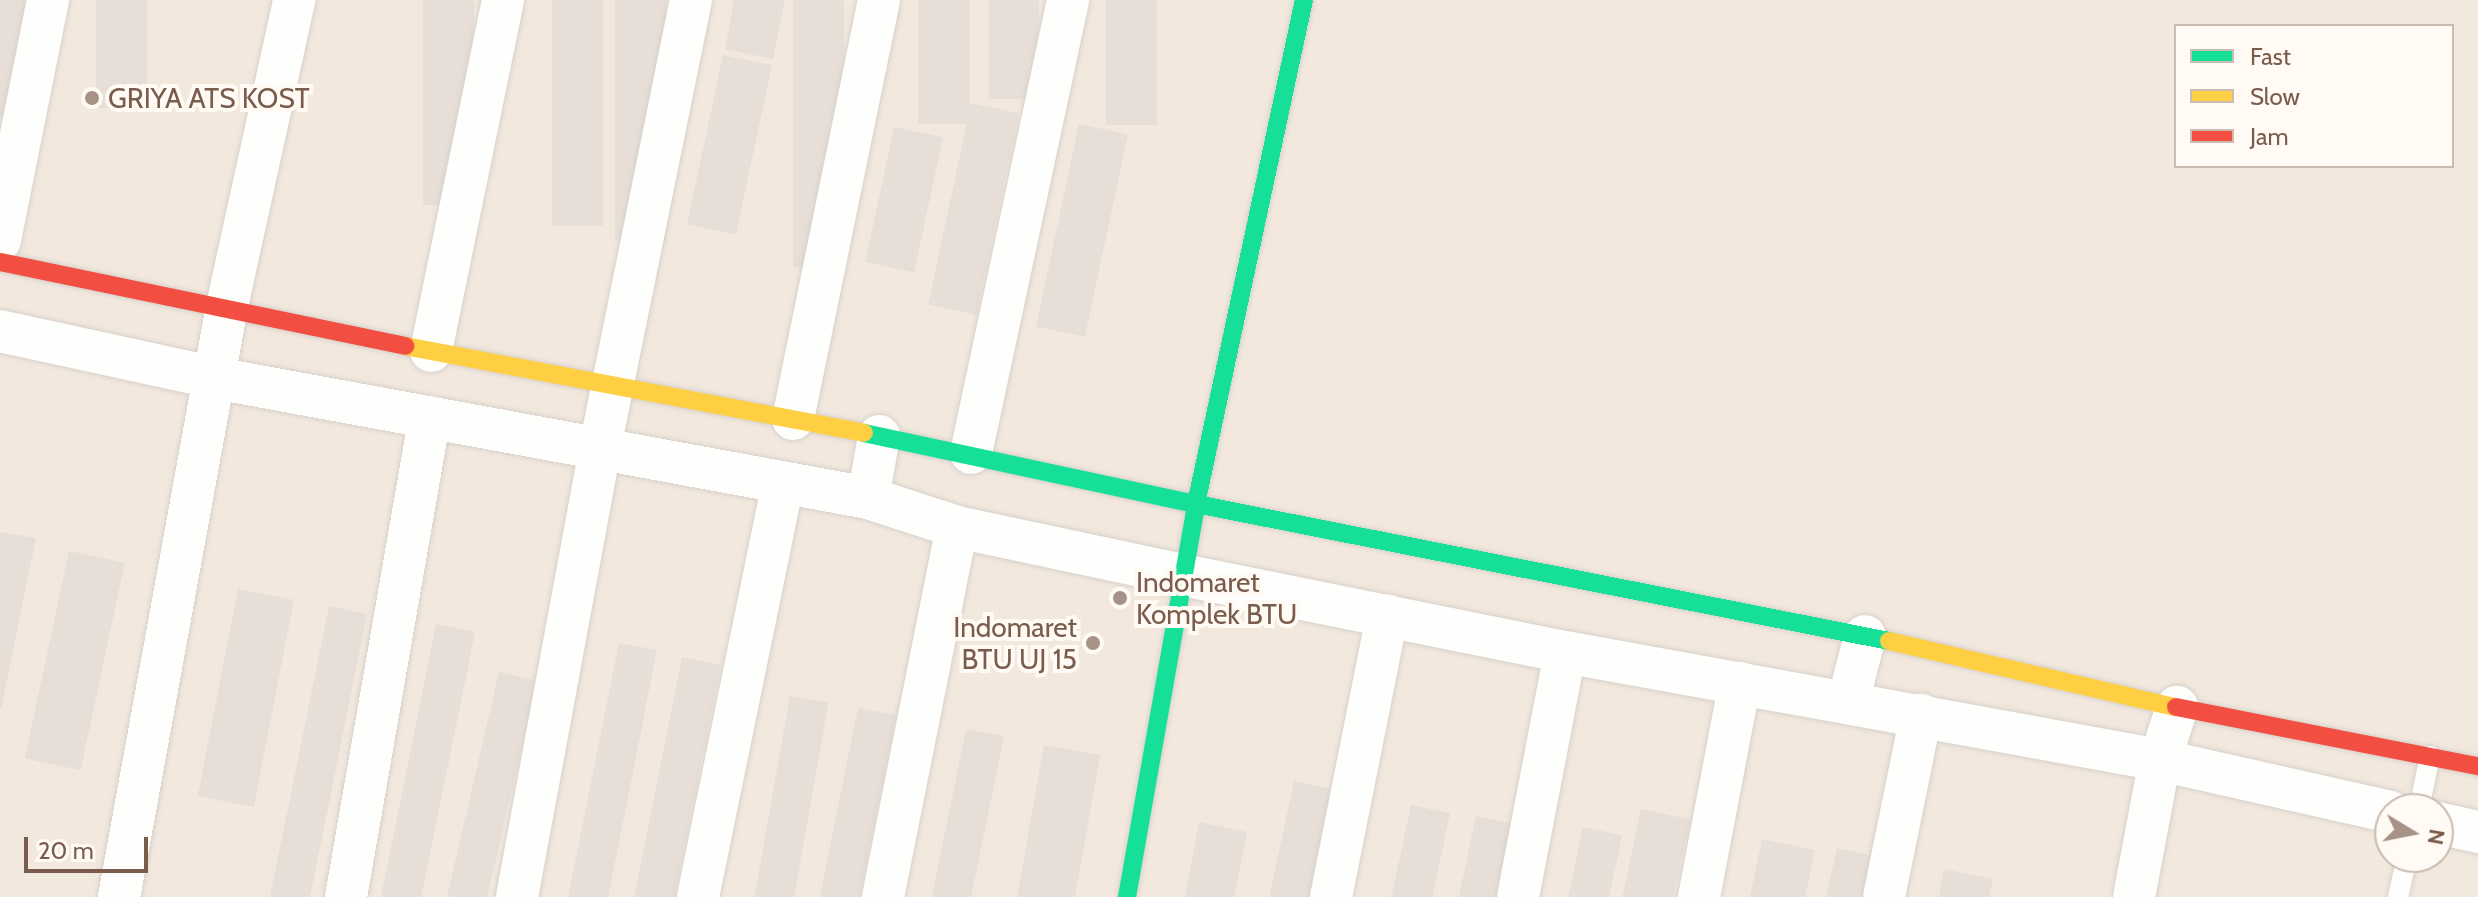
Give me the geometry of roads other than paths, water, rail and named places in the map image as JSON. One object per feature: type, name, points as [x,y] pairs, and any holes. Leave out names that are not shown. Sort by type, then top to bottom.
[{"type":"street","points":[[0,240],[48,0]]},
{"type":"street","points":[[119,897],[227,306],[294,0]]},
{"type":"street","points":[[431,351],[503,0]]},
{"type":"street","points":[[517,897],[600,447],[691,0]]},
{"type":"street","points":[[793,419],[879,0]]},
{"type":"street","points":[[971,453],[1068,0]]},
{"type":"street","points":[[1127,897],[1196,504],[1304,0]]},
{"type":"street","points":[[0,262],[227,306],[431,351],[971,453],[1196,504],[1865,636],[2177,707],[2478,766]]},
{"type":"street","points":[[0,331],[215,378],[868,498],[957,527],[1183,575],[1565,652],[2160,760],[2374,808]]},
{"type":"street","points":[[346,897],[430,417]]},
{"type":"street","points":[[868,498],[879,436]]},
{"type":"street","points":[[698,897],[783,483]]},
{"type":"street","points":[[883,897],[957,527]]},
{"type":"street","points":[[1331,897],[1387,616]]},
{"type":"street","points":[[1848,702],[1865,636]]},
{"type":"street","points":[[1518,897],[1565,652]]},
{"type":"street","points":[[1699,897],[1740,683]]},
{"type":"street","points":[[2134,897],[2160,760],[2177,707]]},
{"type":"street","points":[[1884,897],[1921,715]]},
{"type":"street","points":[[2454,827],[2478,832]]},
{"type":"lane","points":[[2422,793],[2430,756]]},
{"type":"lane","points":[[2398,897],[2403,873]]},
{"type":"place","name":"GRIYA ATS KOST","points":[[92,98]]},
{"type":"place","name":"Indomaret Komplek BTU","points":[[1120,598]]},
{"type":"place","name":"Indomaret BTU UJ 15","points":[[1093,643]]}]
